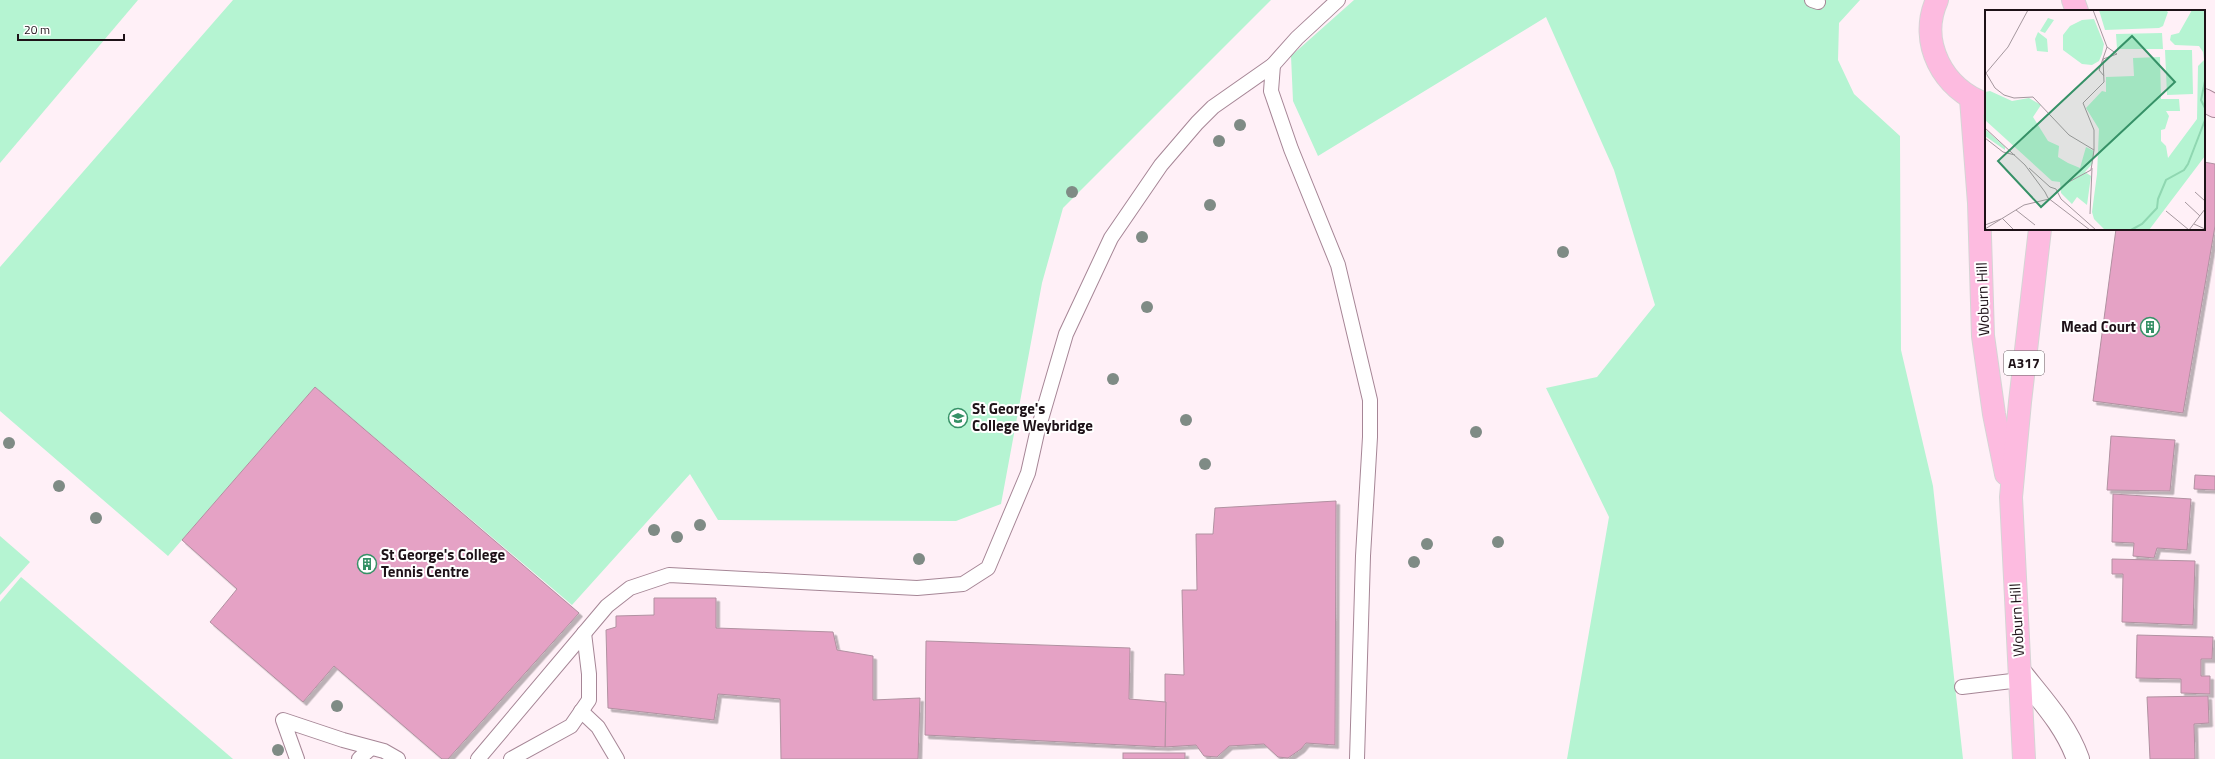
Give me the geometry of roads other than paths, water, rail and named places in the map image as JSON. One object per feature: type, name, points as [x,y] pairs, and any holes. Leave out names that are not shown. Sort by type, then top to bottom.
[{"type":"main road","points":[[1937,0],[1933,9],[1930,35],[1933,54],[1955,88],[1979,102]]},
{"type":"main road","points":[[2205,101],[2215,106]]},
{"type":"main road","name":"Woburn Hill","points":[[1979,102],[1979,203],[1984,336],[1994,414],[2011,497]]},
{"type":"main road","name":"Woburn Hill","points":[[2024,759],[2011,497],[2020,402],[2040,230]]},
{"type":"street","name":"Woburn Hill","points":[[2020,676],[2060,721],[2072,740],[2078,759]]},
{"type":"lane","points":[[478,759],[607,606],[630,588],[669,575],[917,588],[963,584],[988,568],[1028,473],[1039,426],[1066,334],[1111,238],[1161,166],[1197,123],[1213,107],[1273,65],[1297,38],[1338,0]]},
{"type":"lane","points":[[1273,65],[1271,91],[1294,155],[1338,265],[1370,400],[1370,437],[1357,759]]},
{"type":"lane","points":[[511,759],[571,726],[589,700],[589,674],[584,633]]},
{"type":"lane","points":[[1962,686],[2020,676]]},
{"type":"lane","points":[[581,711],[598,727],[617,759]]},
{"type":"lane","points":[[297,759],[284,720],[384,751],[398,759]]},
{"type":"lane","points":[[359,759],[371,748]]},
{"type":"place","name":"Mead Court","points":[[2150,327]]},
{"type":"place","name":"St George's College Weybridge","points":[[958,418]]},
{"type":"place","name":"St George's College Tennis Centre","points":[[367,564]]}]
